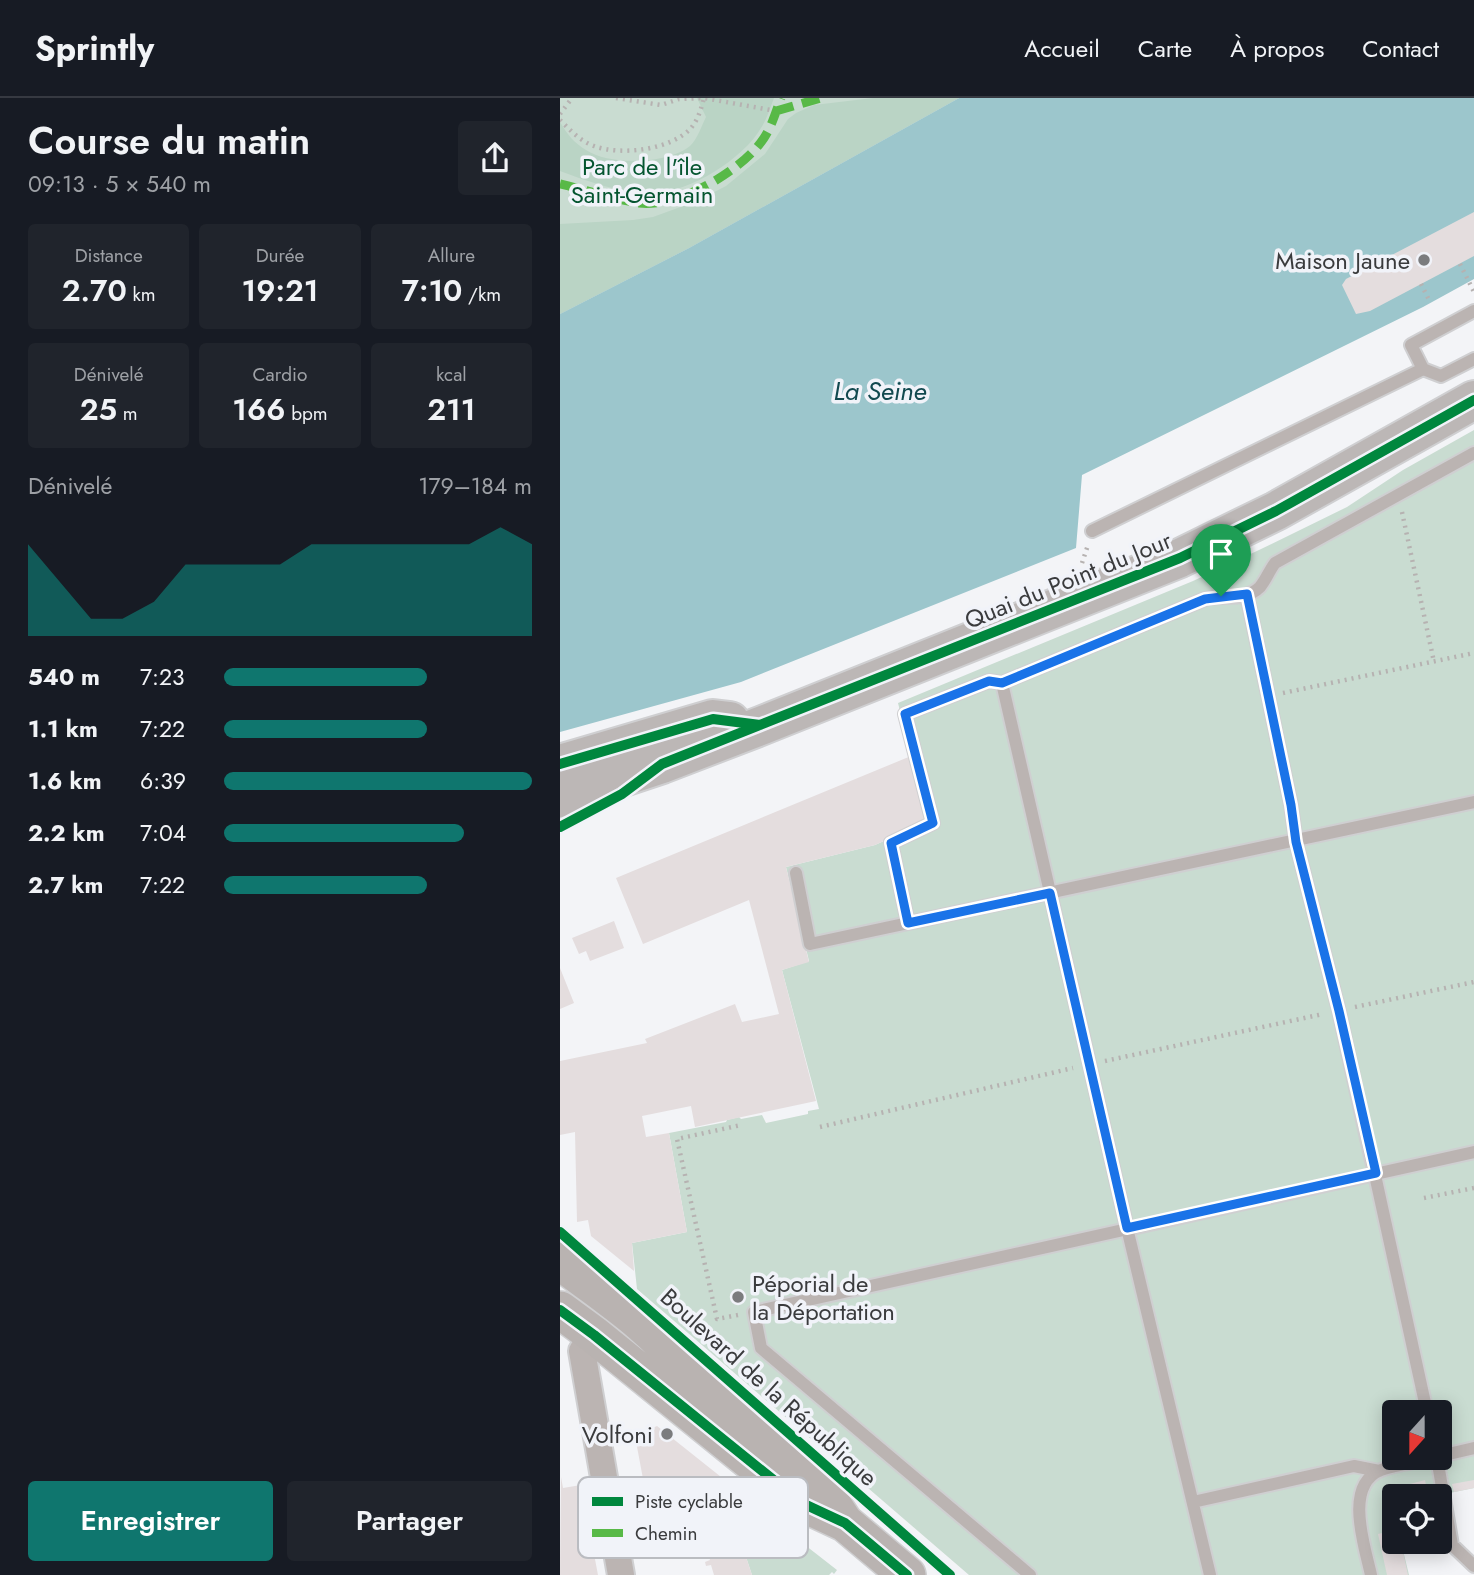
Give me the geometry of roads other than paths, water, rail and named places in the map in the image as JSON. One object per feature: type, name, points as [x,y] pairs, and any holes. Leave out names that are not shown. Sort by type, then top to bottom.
[{"type":"main road","name":"Quai du Point du Jour","points":[[560,798],[662,764],[763,725],[1180,558],[1276,510],[1474,400]]},
{"type":"main road","points":[[560,764],[713,719],[763,725]]},
{"type":"main road","points":[[560,827],[622,794],[662,764]]},
{"type":"main road","name":"Boulevard de la République","points":[[560,1261],[632,1317],[671,1351],[681,1365],[819,1484],[845,1523]]},
{"type":"main road","name":"Boulevard de la République","points":[[560,1310],[770,1477]]},
{"type":"main road","points":[[594,1335],[616,1335],[660,1367],[681,1365]]},
{"type":"main road","name":"Boulevard de la République","points":[[808,1506],[845,1523],[907,1575]]},
{"type":"street","points":[[594,1335],[582,1351],[604,1477]]},
{"type":"lane","points":[[1474,311],[1411,345],[1423,369],[1441,376],[1474,359]]},
{"type":"lane","points":[[1092,530],[1423,369]]},
{"type":"lane","points":[[908,923],[891,843],[933,823],[905,714],[989,681],[1002,683],[1205,599],[1247,594],[1258,589],[1275,563],[1474,453]]},
{"type":"lane","points":[[1247,594],[1291,805],[1296,842],[1339,1011],[1424,1400]]},
{"type":"lane","points":[[1002,683],[1210,1575]]},
{"type":"lane","points":[[796,873],[810,944],[1474,803]]},
{"type":"lane","points":[[1030,1575],[761,1349],[754,1312],[1474,1152]]},
{"type":"lane","points":[[1452,1453],[1474,1448]]},
{"type":"lane","points":[[1193,1502],[1353,1466],[1382,1470]]},
{"type":"lane","points":[[1439,1470],[1452,1545],[1474,1566]]},
{"type":"lane","points":[[1371,1575],[1359,1519],[1359,1503],[1365,1486],[1378,1471]]},
{"type":"water","name":"La Seine","points":[[959,98],[1474,98],[1474,279],[1423,307],[1082,475],[1076,548],[741,682],[560,732],[560,314],[689,248]]},
{"type":"place","name":"Maison Jaune","points":[[1424,260]]},
{"type":"place","name":"Péporial de la Déportation","points":[[738,1297]]},
{"type":"place","name":"Volfoni","points":[[667,1434]]},
{"type":"park label","name":"Parc de l'île Saint-Germain","points":[[642,180]]}]
